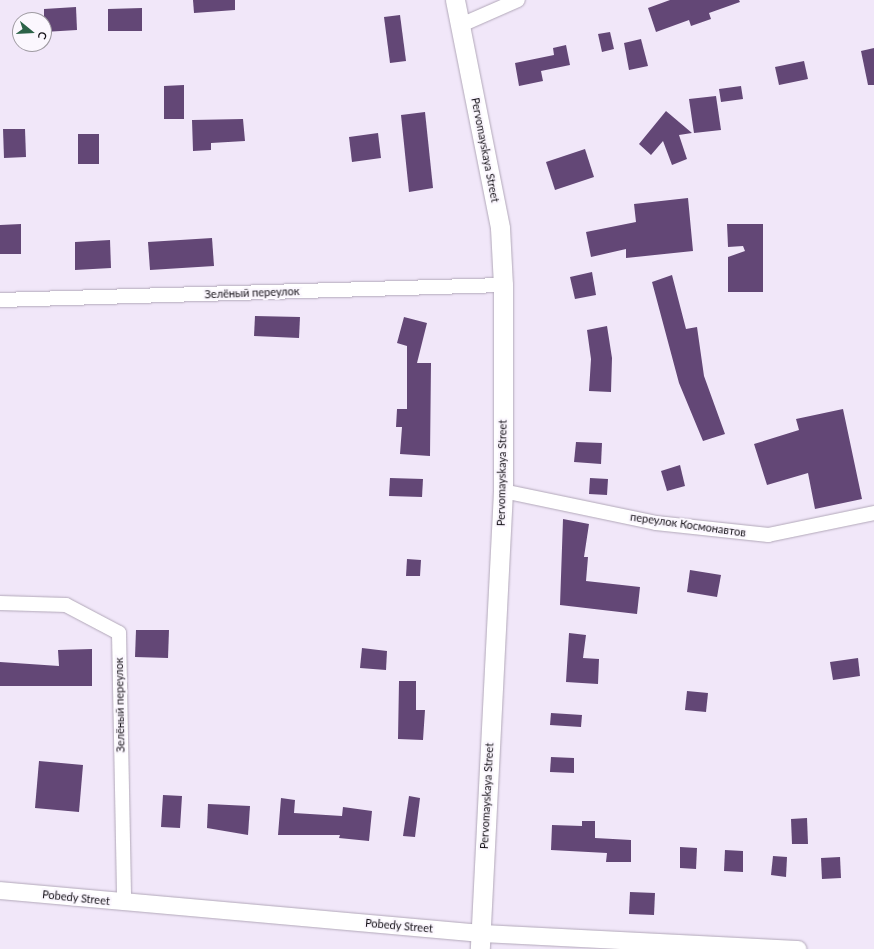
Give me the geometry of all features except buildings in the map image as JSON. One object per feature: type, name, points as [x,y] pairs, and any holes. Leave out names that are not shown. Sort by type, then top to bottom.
[{"type":"main road","name":"Pervomayskaya Street","points":[[456,0],[500,228],[503,285],[503,491],[480,941]]},
{"type":"street","points":[[462,25],[518,0]]},
{"type":"street","name":"Зелёный переулок","points":[[0,300],[503,285]]},
{"type":"street","name":"переулок Космонавтов","points":[[503,491],[656,523],[768,535],[874,513]]},
{"type":"street","name":"Зелёный переулок","points":[[0,603],[66,605],[119,633],[124,903]]},
{"type":"street","name":"Pobedy Street","points":[[0,890],[480,941],[798,949]]}]
